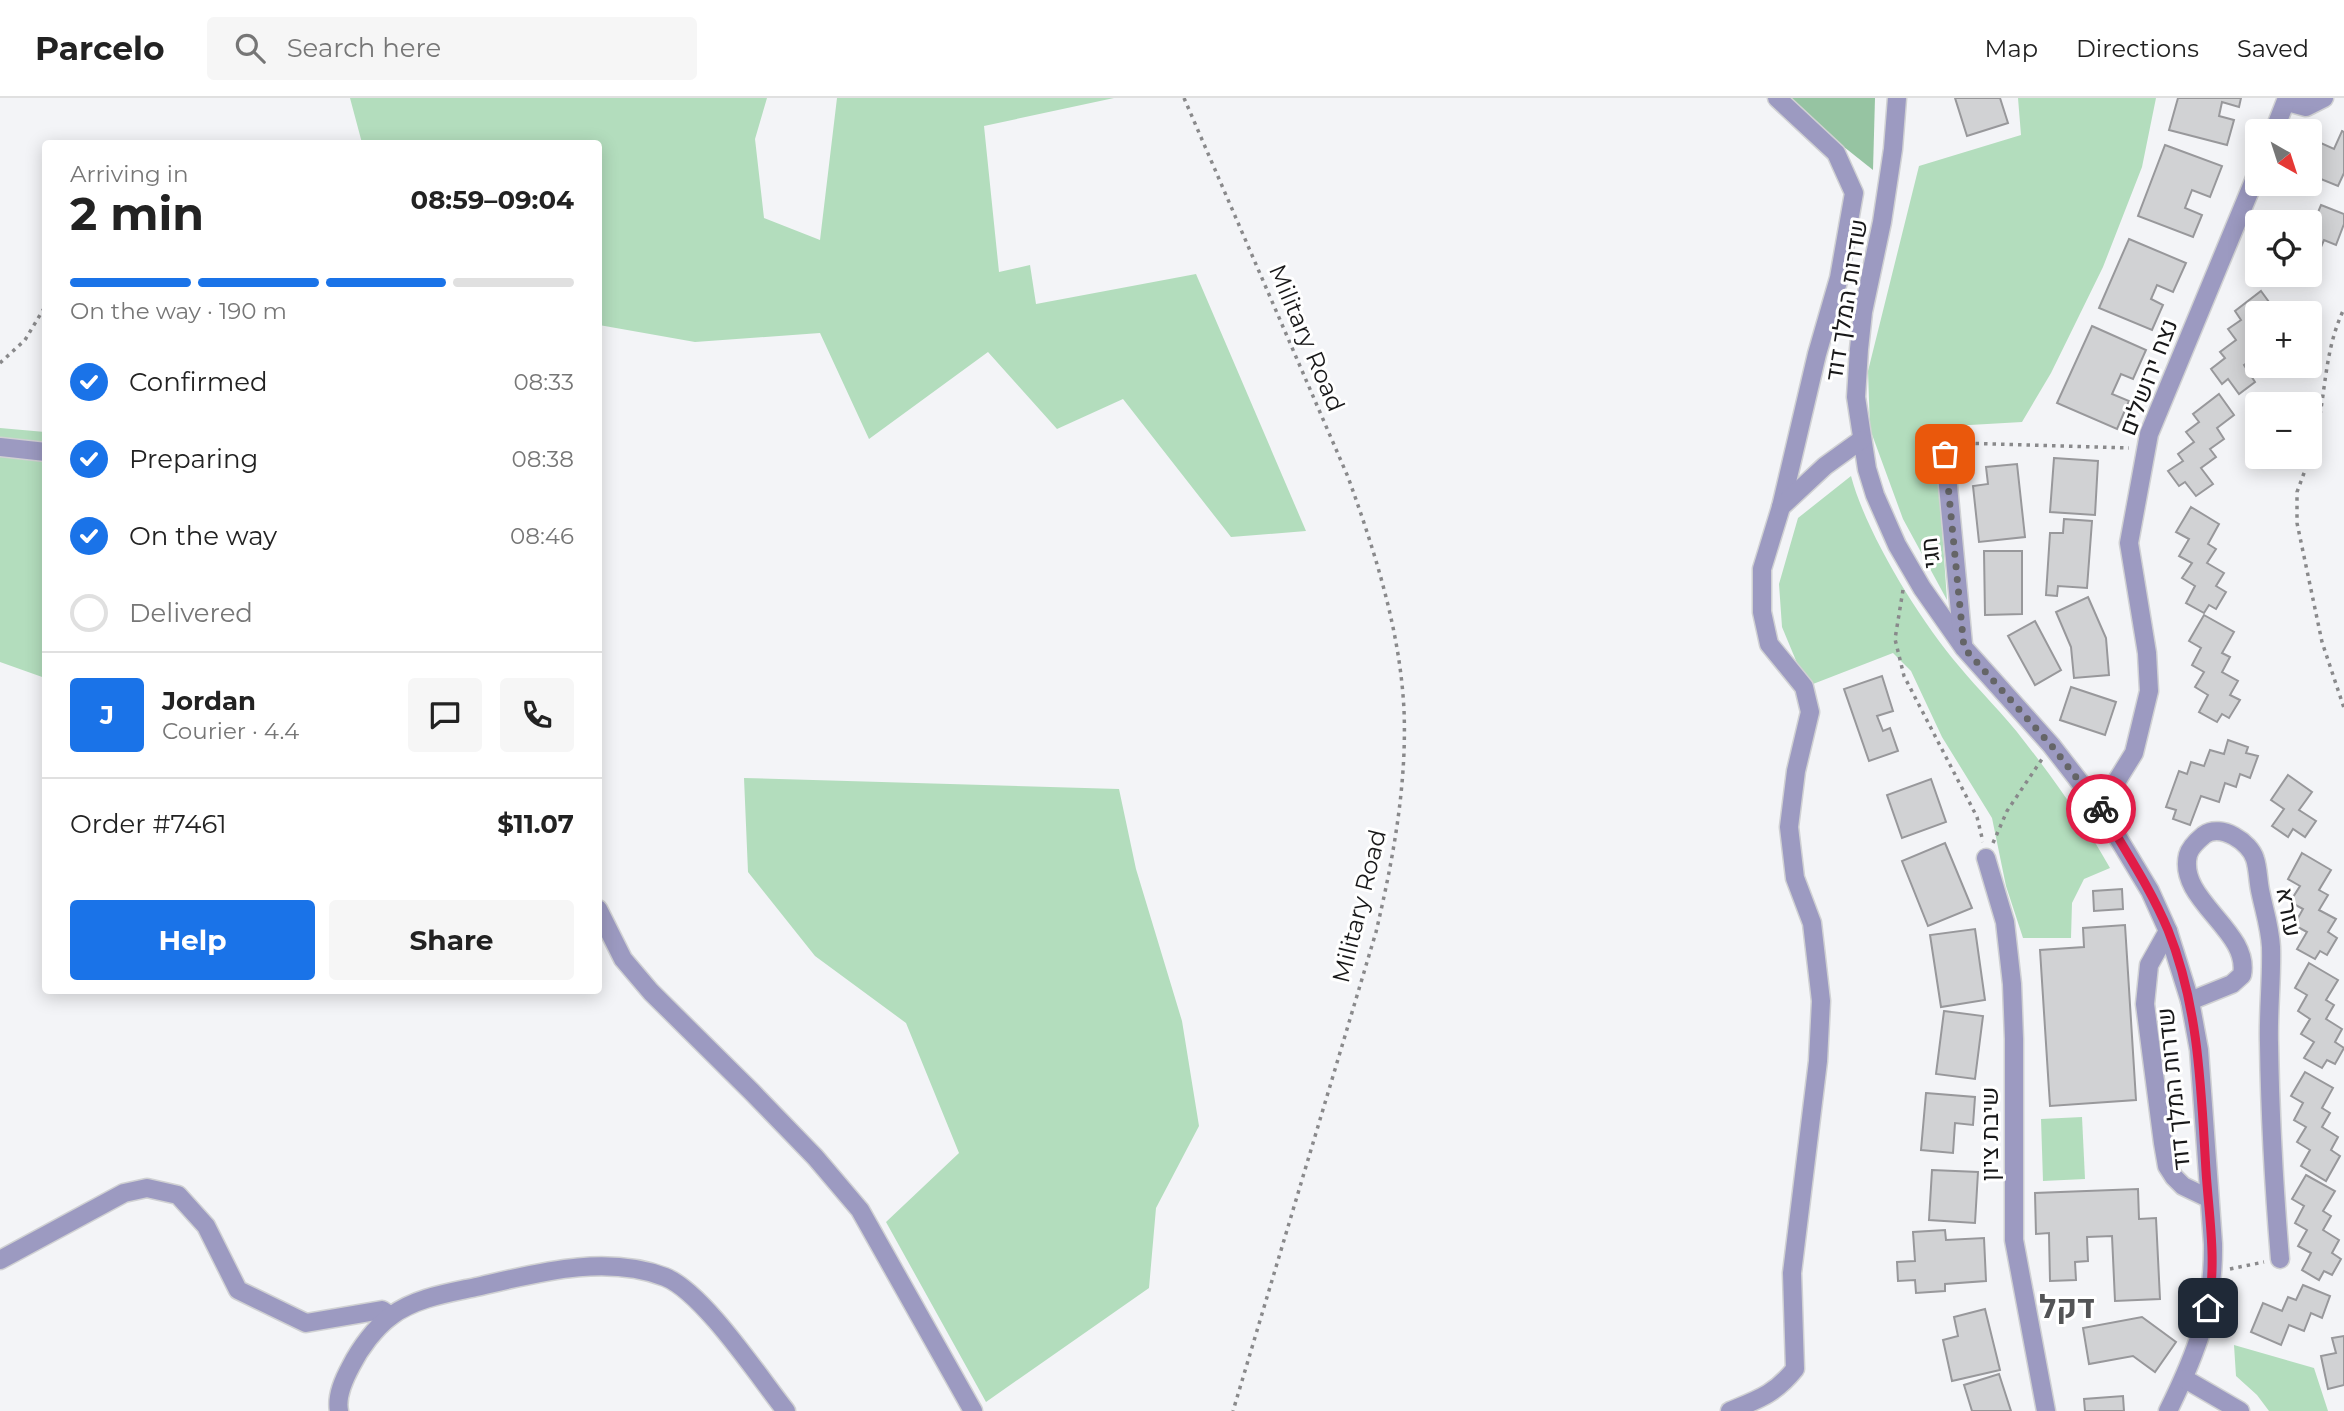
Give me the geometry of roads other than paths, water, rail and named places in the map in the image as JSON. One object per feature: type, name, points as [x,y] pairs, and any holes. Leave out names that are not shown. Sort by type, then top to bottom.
[{"type":"street","points":[[1730,1411],[1766,1395],[1781,1385],[1795,1369],[1791,1273],[1818,1061],[1821,1001],[1812,923],[1795,878],[1790,827],[1796,771],[1810,712],[1804,687],[1769,645],[1762,612],[1762,569],[1781,507],[1817,354],[1839,278],[1854,193],[1836,153],[1777,98]]},
{"type":"street","name":"שדרות המלך דוד","points":[[1897,98],[1894,149],[1863,312],[1856,397],[1861,440],[1875,495],[1897,545],[1964,648],[2051,745],[2100,808],[2150,891],[2168,931],[2190,1001],[2199,1050],[2213,1272],[2204,1327],[2185,1379],[2168,1411]]},
{"type":"street","points":[[2279,119],[2287,100],[2306,107],[2324,98]]},
{"type":"street","name":"נצח ירושלים","points":[[2100,808],[2134,753],[2149,691],[2147,653],[2129,543],[2145,449],[2248,196]]},
{"type":"street","points":[[1781,507],[1825,466],[1861,440]]},
{"type":"street","points":[[0,447],[42,452]]},
{"type":"street","name":"חגי","points":[[1945,454],[1964,648]]},
{"type":"street","name":"עזרא","points":[[2190,1001],[2232,984],[2242,975],[2245,962],[2238,947],[2190,882],[2187,867],[2188,853],[2197,841],[2208,832],[2223,832],[2237,837],[2255,858],[2268,920],[2271,968],[2268,1018],[2270,1129],[2280,1259]]},
{"type":"street","name":"שיבת ציון","points":[[1986,858],[2005,922],[2012,984],[2014,1240],[2046,1411]]},
{"type":"street","points":[[602,917],[623,959],[652,992],[815,1157],[860,1210],[973,1411]]},
{"type":"street","points":[[2168,931],[2149,965],[2145,1004],[2167,1166],[2183,1186],[2208,1198]]},
{"type":"street","points":[[0,1260],[124,1193],[147,1188],[178,1195],[206,1226],[238,1290],[306,1323],[382,1310],[391,1316]]},
{"type":"street","points":[[339,1411],[343,1382],[354,1359],[391,1316],[415,1303],[442,1295],[547,1271],[594,1266],[636,1269],[667,1278],[686,1289],[712,1316],[786,1411]]},
{"type":"street","points":[[2185,1379],[2240,1411]]},
{"type":"district","name":"דקל","points":[[2067,1306]]}]
